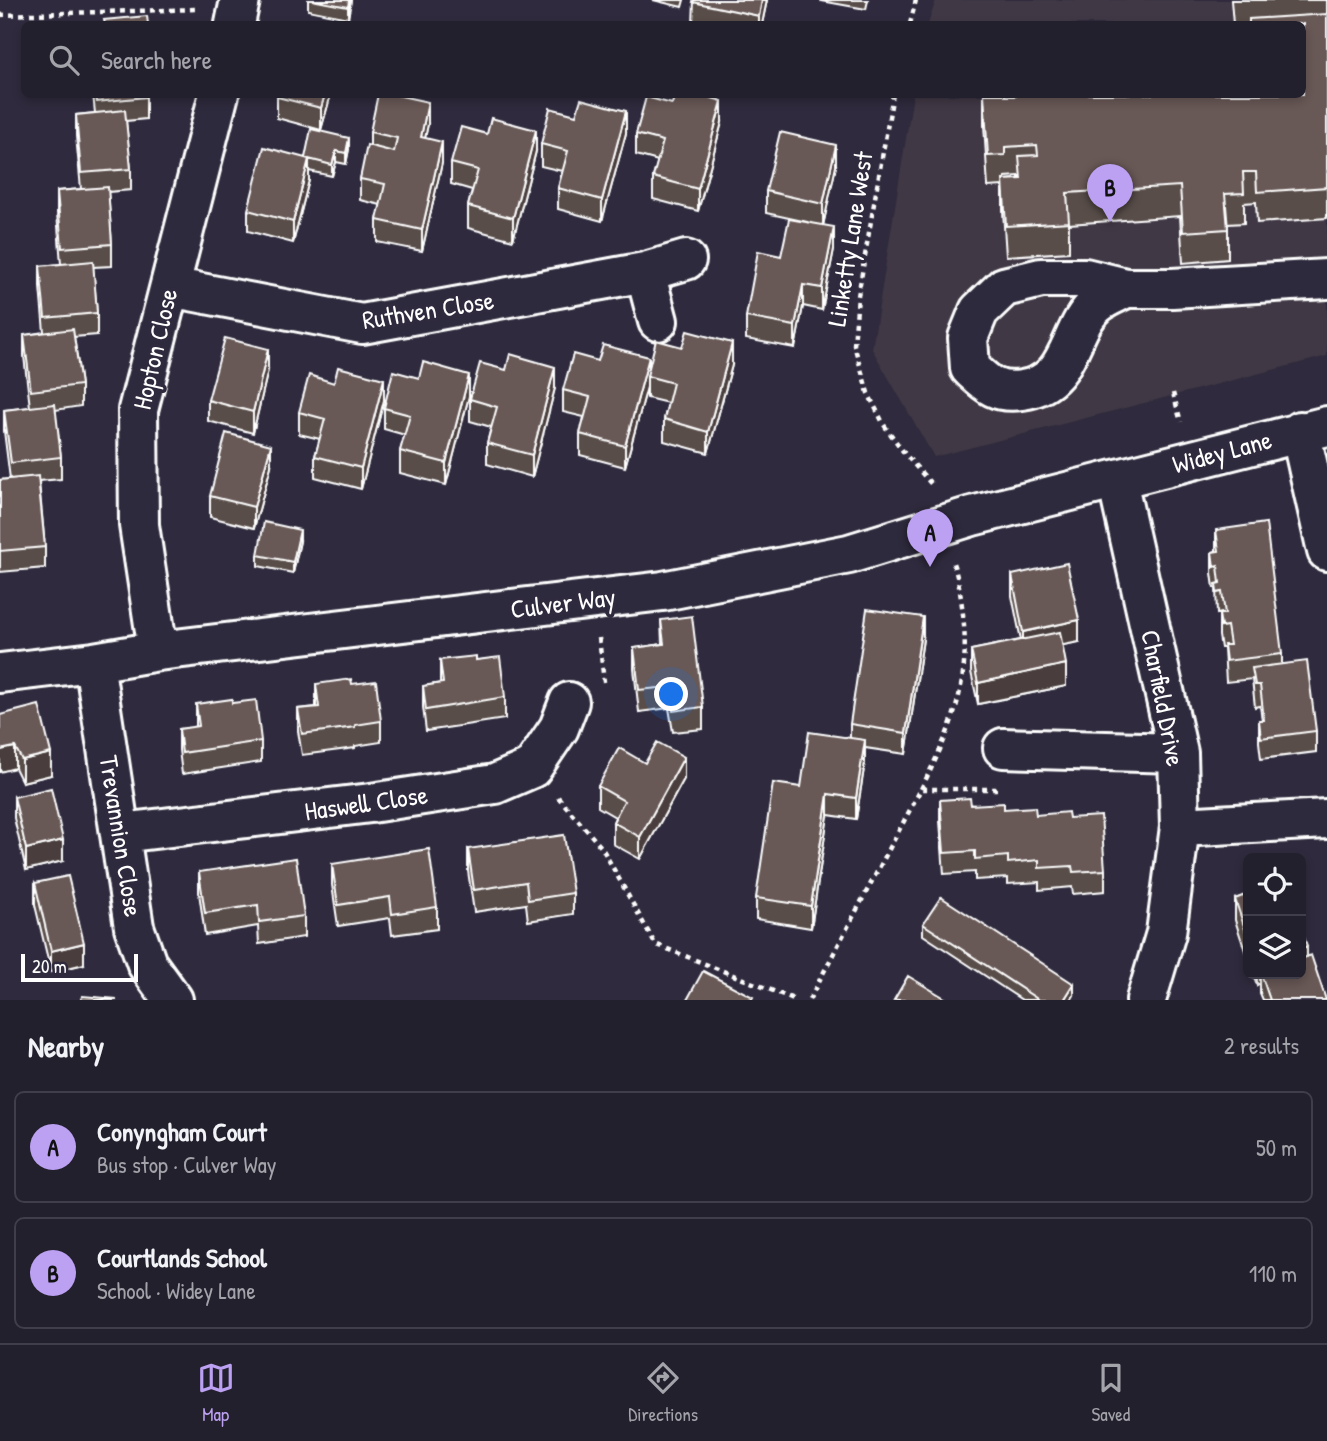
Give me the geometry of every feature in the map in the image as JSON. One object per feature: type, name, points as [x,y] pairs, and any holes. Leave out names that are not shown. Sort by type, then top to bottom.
[{"type":"street","name":"Hopton Close","points":[[158,651],[139,525],[138,410],[218,98]]},
{"type":"street","name":"Ruthven Close","points":[[170,287],[362,324],[645,272],[686,260]]},
{"type":"street","points":[[645,272],[658,321]]},
{"type":"street","points":[[1126,288],[1327,279]]},
{"type":"street","points":[[1313,428],[1327,551]]},
{"type":"street","name":"Widey Lane","points":[[1117,480],[1313,428]]},
{"type":"street","name":"Culver Way","points":[[0,673],[158,651],[663,591],[849,554],[956,521],[1117,480]]},
{"type":"street","name":"Charfield Drive","points":[[1117,480],[1178,753],[1180,827],[1166,933],[1146,1000]]},
{"type":"street","name":"Trevannion Close","points":[[94,662],[134,927],[147,964],[173,1000]]},
{"type":"street","points":[[532,768],[559,728],[569,702]]},
{"type":"street","points":[[1003,748],[1178,753]]},
{"type":"street","name":"Haswell Close","points":[[121,833],[470,788],[495,784],[532,768]]},
{"type":"street","points":[[1180,827],[1327,819]]},
{"type":"path","points":[[911,21],[916,0]]},
{"type":"path","points":[[0,15],[238,11]]},
{"type":"path","name":"Linketty Lane West","points":[[892,98],[858,296],[854,345],[868,393],[884,425],[942,496],[956,521]]},
{"type":"path","points":[[809,1000],[944,744],[960,699],[966,641],[958,576],[956,521]]},
{"type":"path","points":[[921,789],[1002,789],[1003,748]]},
{"type":"path","points":[[532,768],[602,848],[655,944],[796,1000]]},
{"type":"shaded area","points":[[936,0],[1327,0],[1327,356],[934,457],[872,349],[913,98],[1306,98],[1306,21],[929,21]]},
{"type":"building","points":[[312,0],[349,0],[348,7]]},
{"type":"building","points":[[762,0],[759,16],[693,2]]},
{"type":"building","points":[[1327,14],[1327,187],[1257,192],[1256,172],[1243,172],[1244,193],[1225,194],[1228,229],[1183,232],[1180,186],[1067,193],[1069,222],[1006,226],[1003,180],[1021,179],[1019,156],[1038,155],[1037,145],[1005,147],[1005,155],[988,156],[984,98],[1306,98],[1306,21],[1249,19]]},
{"type":"building","points":[[147,16],[148,21],[104,21]]},
{"type":"building","points":[[96,98],[136,98],[97,102]]},
{"type":"building","points":[[281,98],[324,98],[321,108]]},
{"type":"building","points":[[377,98],[410,98],[428,102],[421,137],[442,142],[422,230],[377,220],[385,184],[360,179],[367,145],[394,152],[397,138],[370,132]]},
{"type":"building","points":[[646,98],[672,104],[674,98],[712,98],[722,101],[698,189],[653,177],[663,141],[636,134]]},
{"type":"building","points":[[581,99],[626,111],[602,200],[558,188],[568,151],[541,144],[550,108],[576,115]]},
{"type":"building","points":[[125,110],[131,169],[81,173],[76,115]]},
{"type":"building","points":[[491,118],[536,130],[513,218],[468,206],[478,170],[451,163],[461,127],[487,134]]},
{"type":"building","points":[[311,129],[349,138],[346,153],[336,151],[332,165],[305,158]]},
{"type":"building","points":[[780,132],[836,145],[823,204],[766,191]]},
{"type":"building","points":[[264,147],[309,159],[293,222],[248,210]]},
{"type":"building","points":[[108,187],[112,244],[62,248],[57,191]]},
{"type":"building","points":[[789,219],[834,227],[822,288],[803,285],[795,326],[746,317],[758,251],[781,256]]},
{"type":"building","points":[[93,261],[97,313],[45,318],[40,266]]},
{"type":"building","points":[[73,329],[81,385],[31,391],[24,335]]},
{"type":"building","points":[[687,331],[732,343],[708,432],[664,419],[673,383],[647,376],[656,340],[682,347]]},
{"type":"building","points":[[225,338],[268,349],[253,412],[208,400]]},
{"type":"building","points":[[603,345],[649,357],[625,446],[580,434],[590,397],[563,390],[573,354],[598,361]]},
{"type":"building","points":[[510,354],[555,367],[532,455],[487,443],[497,407],[470,399],[480,363],[506,370]]},
{"type":"building","points":[[423,362],[469,375],[446,463],[400,451],[410,415],[384,408],[393,371],[419,378]]},
{"type":"building","points":[[338,367],[384,379],[361,468],[315,456],[325,419],[299,412],[309,375],[334,383]]},
{"type":"building","points":[[55,404],[61,457],[11,463],[4,410]]},
{"type":"building","points":[[226,433],[271,445],[254,507],[210,496]]},
{"type":"building","points":[[38,476],[45,547],[0,551],[0,480]]},
{"type":"building","points":[[264,522],[300,530],[293,562],[258,555]]},
{"type":"building","points":[[1266,523],[1282,654],[1226,661],[1224,645],[1230,645],[1227,626],[1221,627],[1219,614],[1225,614],[1222,592],[1217,593],[1216,584],[1220,583],[1218,566],[1214,567],[1212,552],[1219,551],[1216,530]]},
{"type":"building","points":[[1067,563],[1079,620],[1023,632],[1012,575]]},
{"type":"building","points":[[867,609],[923,617],[906,733],[850,724]]},
{"type":"building","points":[[692,616],[703,707],[673,711],[669,687],[639,690],[634,648],[664,644],[661,620]]},
{"type":"building","points":[[1060,632],[1066,664],[978,683],[971,650]]},
{"type":"building","points":[[476,656],[476,660],[500,657],[505,697],[426,710],[423,686],[443,683],[440,660]]},
{"type":"building","points":[[1307,661],[1316,731],[1261,738],[1259,720],[1264,720],[1260,685],[1255,685],[1252,668]]},
{"type":"building","points":[[351,679],[352,684],[376,681],[381,721],[302,734],[298,709],[319,707],[316,684]]},
{"type":"building","points":[[232,699],[232,703],[256,700],[261,741],[182,753],[179,729],[199,726],[196,704]]},
{"type":"building","points":[[39,705],[51,753],[22,760],[15,747],[0,750],[0,715]]},
{"type":"building","points":[[809,732],[865,740],[856,798],[828,794],[811,906],[756,898],[773,783],[801,787]]},
{"type":"building","points":[[657,742],[684,757],[640,837],[613,822],[624,801],[598,786],[619,748],[645,763]]},
{"type":"building","points":[[51,788],[63,840],[26,849],[14,797]]},
{"type":"building","points":[[970,798],[971,805],[1004,803],[1004,809],[1035,807],[1036,815],[1068,812],[1069,818],[1101,816],[1105,870],[1073,872],[1072,866],[1039,868],[1039,860],[1008,863],[1008,856],[975,859],[975,851],[944,853],[940,800]]},
{"type":"building","points":[[564,835],[573,893],[528,900],[526,882],[474,890],[468,849]]},
{"type":"building","points":[[429,849],[437,907],[392,914],[390,897],[338,905],[332,864]]},
{"type":"building","points":[[296,858],[304,916],[259,922],[258,905],[205,913],[199,872]]},
{"type":"building","points":[[68,876],[84,943],[51,951],[35,883]]},
{"type":"building","points":[[1243,896],[1243,923],[1235,899]]},
{"type":"building","points":[[941,897],[1074,984],[1064,1000],[1039,1000],[923,924]]},
{"type":"building","points":[[1311,955],[1326,1000],[1270,1000],[1263,979],[1306,979],[1306,957]]},
{"type":"building","points":[[703,971],[753,997],[751,1000],[687,1000]]},
{"type":"building","points":[[908,976],[948,1000],[894,1000]]},
{"type":"building","points":[[82,996],[116,999],[116,1000],[81,1000]]},
{"type":"place","name":"Courtlands School","points":[[1110,222]]},
{"type":"place","name":"Conyngham Court","points":[[930,567]]}]
